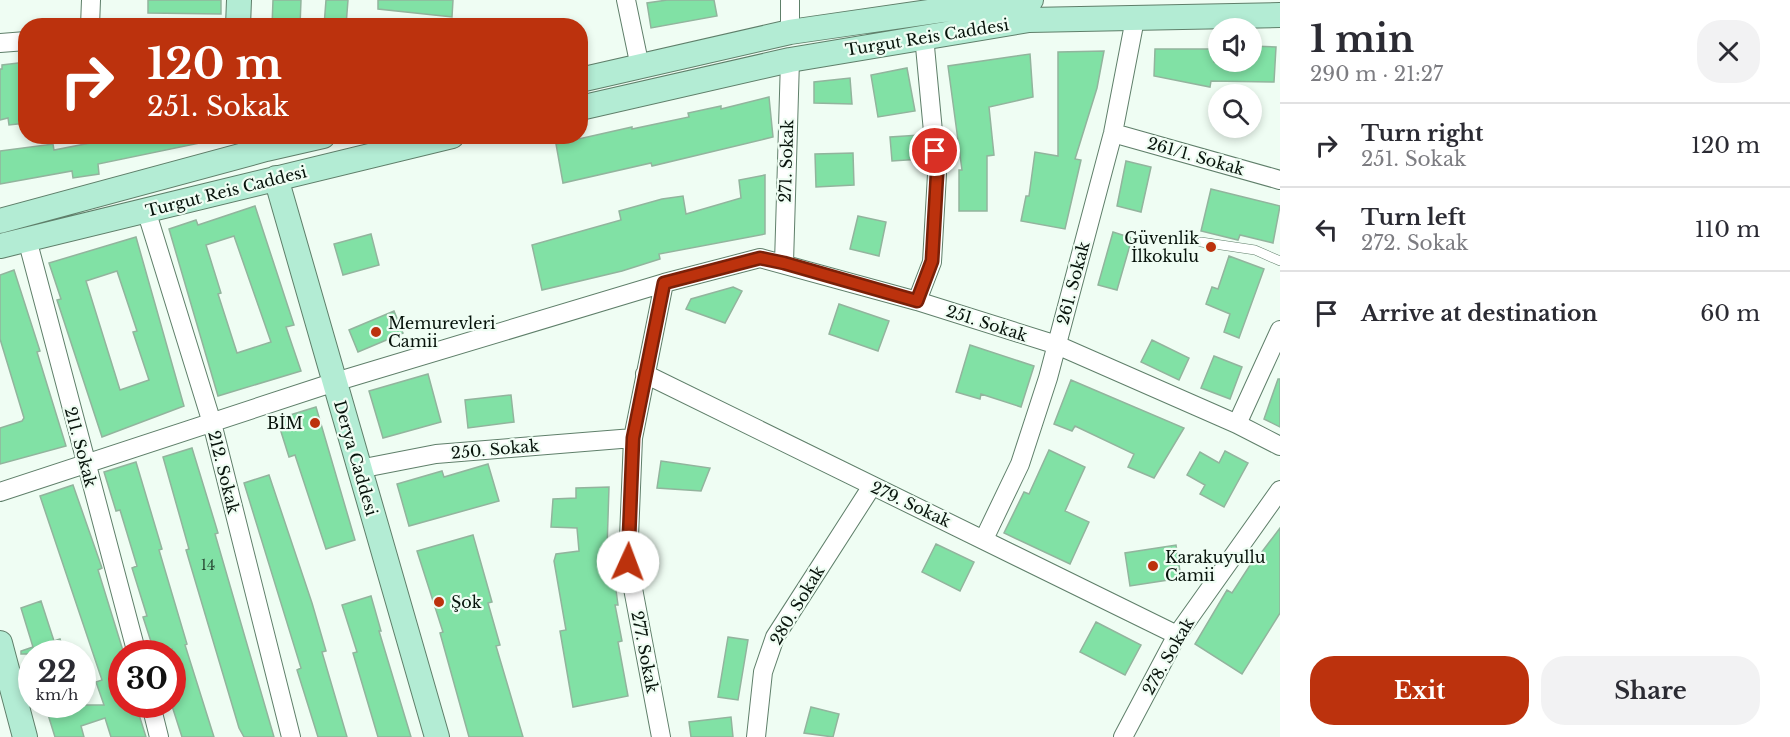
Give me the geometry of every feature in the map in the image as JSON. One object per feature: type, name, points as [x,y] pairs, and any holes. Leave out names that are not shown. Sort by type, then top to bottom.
[{"type":"main road","points":[[238,18],[239,0]]},
{"type":"main road","name":"Turgut Reis Caddesi","points":[[588,78],[790,32],[963,7],[1031,0]]},
{"type":"main road","name":"Turgut Reis Caddesi","points":[[588,106],[790,60],[1029,20],[1280,15]]},
{"type":"main road","name":"Turgut Reis Caddesi","points":[[0,221],[258,144]]},
{"type":"main road","name":"Turgut Reis Caddesi","points":[[0,246],[418,144]]},
{"type":"main road","name":"Derya Caddesi","points":[[276,178],[437,737]]},
{"type":"main road","points":[[0,643],[25,737]]},
{"type":"street","points":[[90,18],[91,0]]},
{"type":"street","points":[[626,0],[640,67]]},
{"type":"street","points":[[790,0],[790,32]]},
{"type":"street","name":"261. Sokak","points":[[984,539],[1020,464],[1057,345],[1113,133],[1135,19]]},
{"type":"street","points":[[917,301],[932,261],[937,174],[924,36]]},
{"type":"street","points":[[0,43],[18,42]]},
{"type":"street","name":"271. Sokak","points":[[784,263],[790,60]]},
{"type":"street","name":"261/1. Sokak","points":[[1113,133],[1280,180]]},
{"type":"street","name":"212. Sokak","points":[[146,210],[212,423],[291,737]]},
{"type":"street","name":"211. Sokak","points":[[27,239],[133,640]]},
{"type":"street","name":"251. Sokak","points":[[0,492],[335,382],[664,283],[760,258],[917,301],[1057,345],[1237,424],[1280,446]]},
{"type":"street","name":"277. Sokak","points":[[661,737],[628,562],[633,438],[664,283]]},
{"type":"street","points":[[1237,424],[1280,330]]},
{"type":"street","name":"279. Sokak","points":[[645,374],[1177,635]]},
{"type":"street","name":"250. Sokak","points":[[359,469],[448,453],[633,438]]},
{"type":"street","name":"280. Sokak","points":[[756,737],[763,672],[775,637],[872,486]]},
{"type":"street","name":"278. Sokak","points":[[1123,737],[1177,635],[1280,490]]},
{"type":"street","points":[[154,718],[159,737]]},
{"type":"lane","points":[[1201,242],[1255,250],[1280,261]]},
{"type":"building","points":[[148,0],[221,0],[221,14],[148,13]]},
{"type":"building","points":[[273,0],[301,0],[300,18],[272,18]]},
{"type":"building","points":[[326,0],[348,0],[347,18],[325,18]]},
{"type":"building","points":[[378,0],[453,0],[452,17],[378,9]]},
{"type":"building","points":[[667,0],[714,0],[717,16],[651,28],[647,3]]},
{"type":"building","points":[[1262,46],[1276,47],[1274,82],[1211,81],[1208,87],[1154,76],[1155,49],[1208,49],[1208,72],[1262,72]]},
{"type":"building","points":[[1104,51],[1097,88],[1075,159],[1081,160],[1065,229],[1021,221],[1026,196],[1029,196],[1035,152],[1058,156],[1058,52]]},
{"type":"building","points":[[1030,54],[1033,97],[989,107],[994,155],[987,156],[987,211],[959,211],[959,170],[962,170],[948,66]]},
{"type":"building","points":[[18,63],[18,124],[9,125],[8,118],[0,120],[0,69],[2,65]]},
{"type":"building","points":[[907,68],[915,111],[878,117],[871,75]]},
{"type":"building","points":[[850,78],[852,104],[814,103],[814,82]]},
{"type":"building","points":[[769,97],[773,137],[652,166],[651,163],[563,183],[556,144],[588,144],[588,137],[689,117],[688,113],[721,106],[721,109]]},
{"type":"building","points":[[920,135],[922,159],[892,161],[890,137]]},
{"type":"building","points":[[53,144],[54,150],[85,144],[195,144],[98,164],[99,174],[73,178],[72,171],[0,184],[0,151]]},
{"type":"building","points":[[853,153],[854,185],[816,187],[815,154]]},
{"type":"building","points":[[1126,161],[1151,167],[1141,212],[1117,206]]},
{"type":"building","points":[[765,175],[765,234],[659,254],[660,259],[622,271],[542,290],[532,245],[621,220],[619,211],[662,199],[683,196],[686,214],[741,198],[739,180]]},
{"type":"building","points":[[1211,189],[1280,206],[1273,243],[1240,235],[1238,240],[1201,231]]},
{"type":"building","points":[[255,206],[294,325],[286,327],[301,371],[218,396],[169,229],[196,220],[198,225]],"holes":[[[234,236],[271,342],[237,353],[218,294],[221,293],[206,245]]]},
{"type":"building","points":[[858,216],[886,222],[879,256],[850,249]]},
{"type":"building","points":[[1113,232],[1132,238],[1117,290],[1098,285]]},
{"type":"building","points":[[371,234],[379,265],[343,275],[334,244]]},
{"type":"building","points":[[136,237],[184,406],[102,437],[57,300],[61,299],[49,263]],"holes":[[[117,271],[137,331],[133,332],[149,380],[120,390],[86,281]]]},
{"type":"building","points":[[1229,256],[1264,269],[1239,338],[1224,332],[1230,314],[1206,304],[1212,287],[1218,289]]},
{"type":"building","points":[[14,270],[40,351],[37,352],[66,446],[0,464],[0,428],[22,421],[24,418],[0,339],[0,275]]},
{"type":"building","points":[[733,287],[742,291],[725,323],[686,309],[691,299]]},
{"type":"building","points":[[839,304],[889,321],[878,351],[829,334]]},
{"type":"building","name":"Memurevleri Camii","points":[[394,311],[403,333],[358,352],[349,330]]},
{"type":"building","points":[[1152,340],[1189,358],[1179,380],[1141,362]]},
{"type":"building","points":[[970,345],[1034,366],[1021,407],[981,394],[980,399],[956,392]]},
{"type":"building","points":[[1214,356],[1242,367],[1230,399],[1201,388]]},
{"type":"building","points":[[428,374],[441,422],[383,438],[369,391]]},
{"type":"building","points":[[1278,379],[1280,379],[1280,427],[1264,419]]},
{"type":"building","points":[[1071,380],[1184,428],[1154,478],[1128,467],[1134,454],[1075,426],[1072,431],[1054,424]]},
{"type":"building","points":[[511,395],[514,422],[468,428],[465,400]]},
{"type":"building","points":[[316,407],[355,540],[326,549],[295,455],[289,457],[277,419]]},
{"type":"building","points":[[192,448],[218,533],[215,534],[274,737],[244,737],[239,728],[186,550],[189,549],[163,457]]},
{"type":"building","points":[[1049,450],[1085,467],[1065,511],[1089,522],[1070,564],[1004,533],[1024,492],[1029,494]]},
{"type":"building","points":[[1225,451],[1248,463],[1224,507],[1200,494],[1205,485],[1187,475],[1200,452],[1219,463]]},
{"type":"building","points":[[661,461],[710,468],[701,491],[657,488]]},
{"type":"building","points":[[136,462],[186,640],[150,640],[143,617],[147,616],[132,568],[137,566],[120,510],[116,511],[104,472]]},
{"type":"building","points":[[488,464],[499,501],[409,526],[397,484],[442,471],[444,477]]},
{"type":"building","points":[[269,475],[312,603],[326,651],[322,652],[347,737],[318,737],[297,670],[301,668],[244,483]]},
{"type":"building","points":[[73,485],[102,568],[98,570],[120,640],[108,640],[108,718],[140,718],[146,737],[111,737],[105,718],[81,726],[84,737],[55,737],[49,718],[96,718],[96,705],[104,705],[96,682],[102,680],[96,662],[96,640],[89,640],[40,496]]},
{"type":"building","points":[[609,487],[607,549],[610,550],[613,568],[618,605],[615,605],[622,641],[618,642],[628,696],[573,707],[560,631],[566,630],[554,561],[556,554],[579,551],[577,528],[551,527],[553,499],[576,498],[576,488]]},
{"type":"building","points":[[1280,528],[1280,613],[1242,674],[1195,644],[1227,590],[1232,593],[1256,556],[1258,557]]},
{"type":"building","points":[[473,535],[492,602],[488,603],[500,645],[496,646],[523,737],[469,737],[440,633],[443,632],[417,551]]},
{"type":"building","points":[[936,544],[974,562],[960,591],[922,572]]},
{"type":"building","name":"Karakuyullu Camii","points":[[1176,545],[1181,578],[1130,586],[1125,553]]},
{"type":"building","points":[[371,596],[381,631],[379,631],[411,737],[378,737],[353,653],[357,652],[342,605]]},
{"type":"building","points":[[41,601],[54,640],[31,640],[21,608]]},
{"type":"building","points":[[1096,622],[1141,645],[1125,675],[1080,652]]},
{"type":"building","points":[[728,637],[748,640],[738,700],[718,697]]},
{"type":"building","points":[[186,648],[214,737],[182,737],[176,718],[186,718]]},
{"type":"building","points":[[811,707],[839,714],[833,737],[804,733]]},
{"type":"building","points":[[731,717],[733,737],[691,737],[689,722]]},
{"type":"place","name":"Güvenlik İlkokulu","points":[[1211,247]]},
{"type":"place","name":"Memurevleri Camii","points":[[376,332]]},
{"type":"place","name":"BİM","points":[[315,423]]},
{"type":"place","name":"Karakuyullu Camii","points":[[1153,566]]},
{"type":"place","name":"Şok","points":[[439,602]]},
{"type":"route","points":[[628,562],[633,438],[664,283],[760,258],[917,301],[932,261],[937,174],[935,151]]}]
